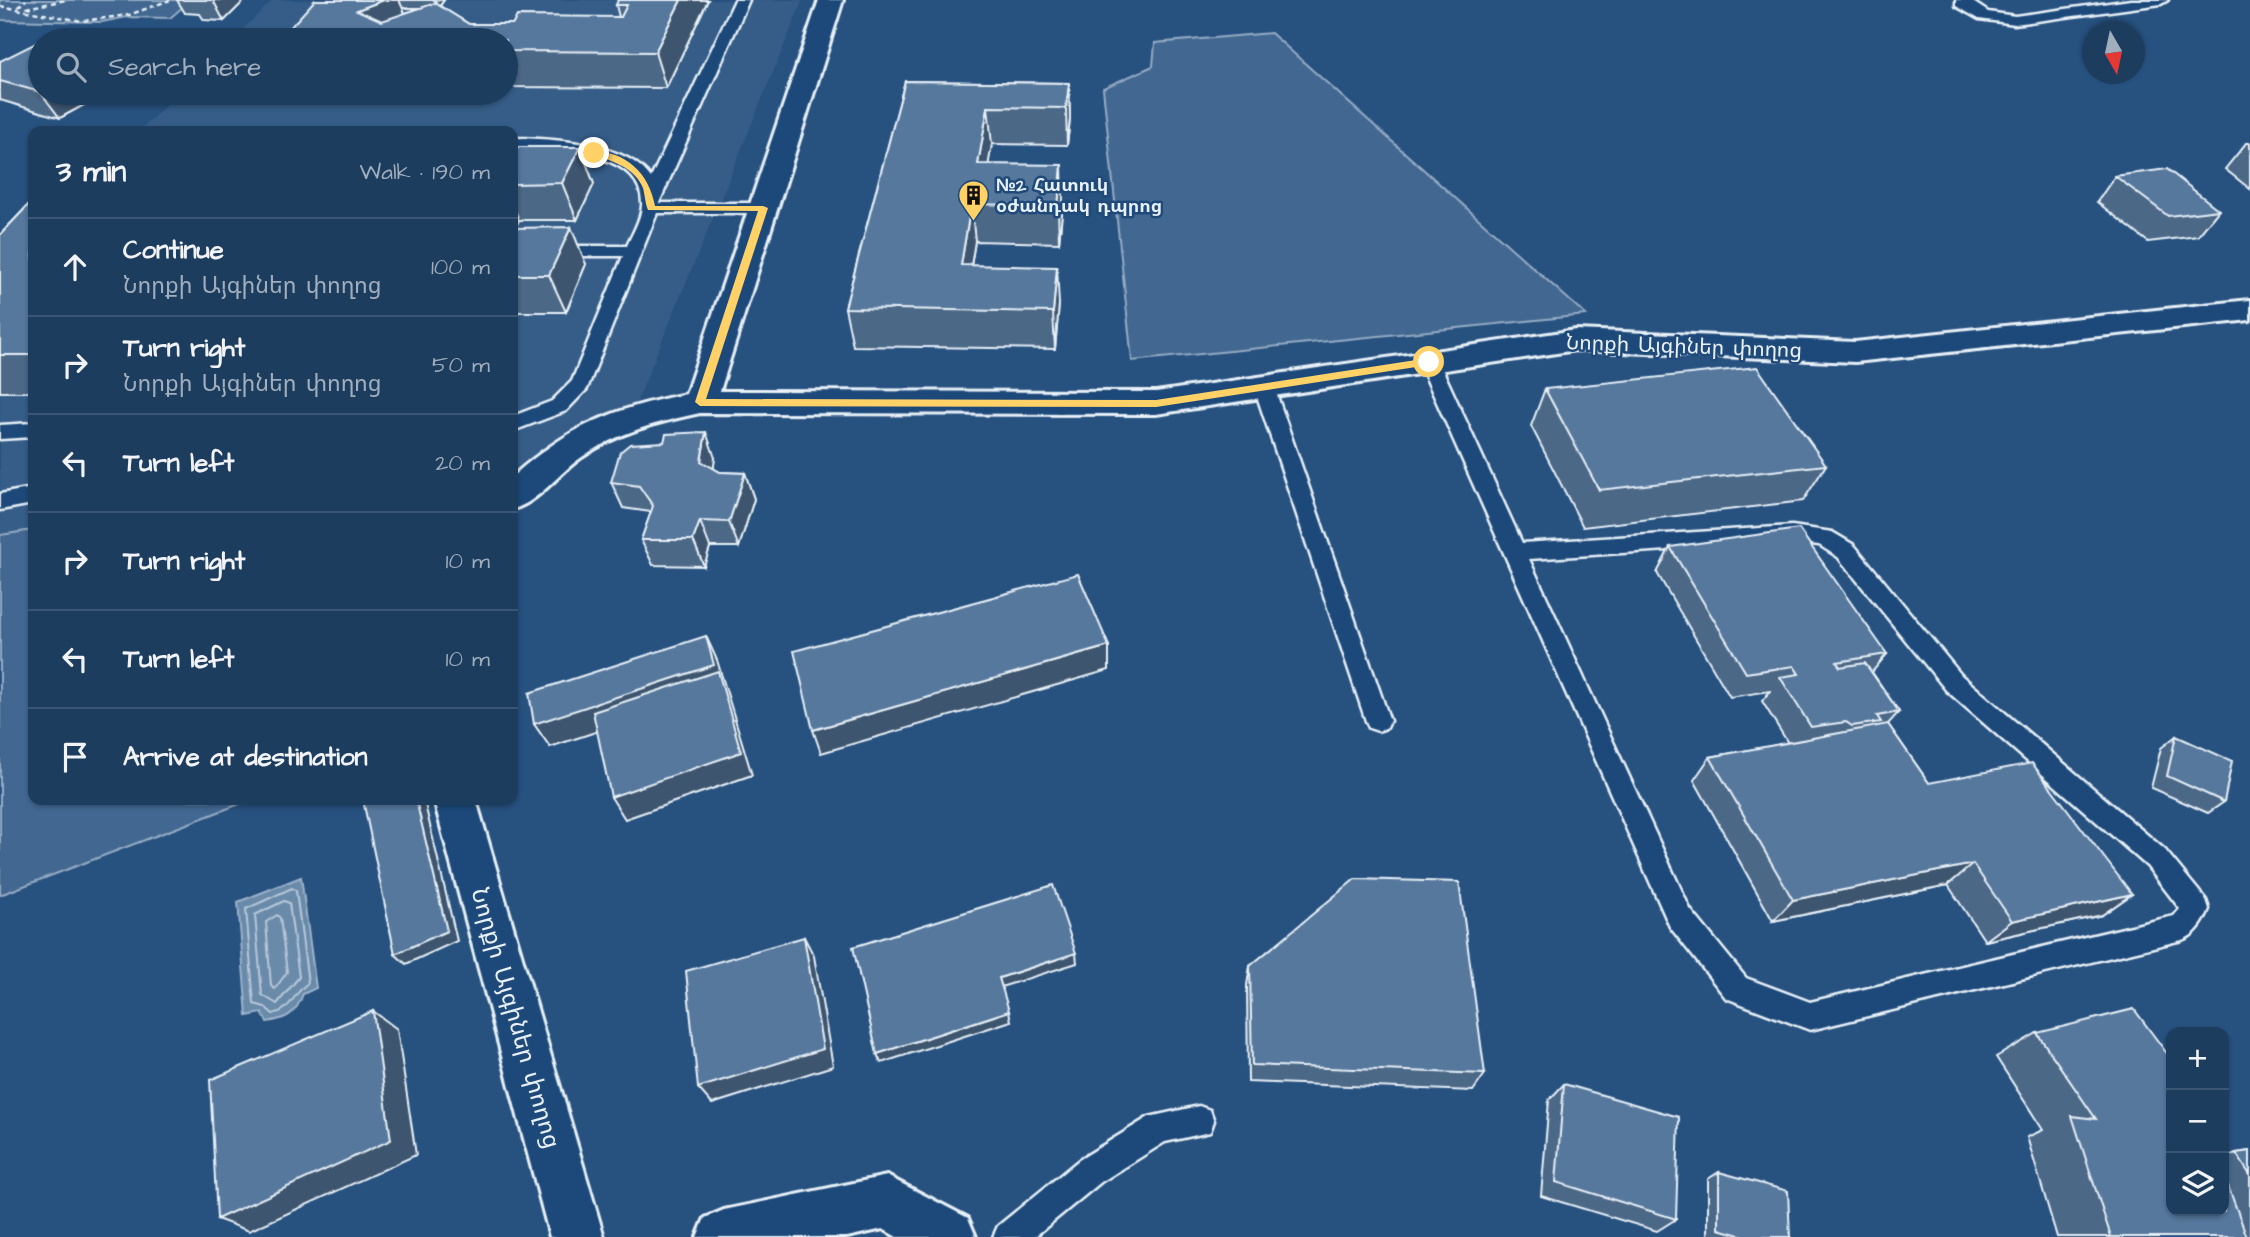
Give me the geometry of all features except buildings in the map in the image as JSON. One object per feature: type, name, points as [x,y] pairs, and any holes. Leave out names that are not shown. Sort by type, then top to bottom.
[{"type":"street","points":[[700,402],[831,0]]},
{"type":"street","name":"Նորքի Այգիներ փողոց","points":[[518,492],[569,448],[605,428],[631,418],[700,402],[1156,403],[1576,340],[1855,352],[2250,310]]},
{"type":"street","name":"Նորքի Այգիներ փողոց","points":[[456,805],[576,1237]]},
{"type":"street","points":[[724,1237],[887,1202],[949,1237]]},
{"type":"lane","points":[[518,439],[559,406],[580,384],[650,204],[742,0]]},
{"type":"lane","points":[[1963,0],[1961,3],[1984,16],[2015,20],[2161,0]]},
{"type":"lane","points":[[518,144],[576,150],[621,162],[639,173],[650,204]]},
{"type":"lane","points":[[650,204],[763,208]]},
{"type":"lane","points":[[532,251],[632,251]]},
{"type":"lane","points":[[1429,362],[1514,552],[1680,918],[1736,988],[1810,1016],[2182,927],[2196,909],[2157,858],[1954,683],[1846,551],[1824,538],[1792,534],[1514,552]]},
{"type":"lane","points":[[1264,387],[1378,721]]},
{"type":"lane","points":[[518,422],[559,406]]},
{"type":"lane","points":[[0,432],[28,430]]},
{"type":"lane","points":[[0,502],[28,497]]},
{"type":"lane","points":[[1009,1237],[1090,1171],[1160,1128],[1199,1121]]},
{"type":"path","points":[[20,8],[26,0]]},
{"type":"path","points":[[20,8],[66,0]]},
{"type":"path","points":[[0,6],[82,20],[129,15],[170,0]]},
{"type":"shaded area","points":[[0,0],[191,0],[170,18],[127,17],[102,22],[0,20]]},
{"type":"shaded area","points":[[273,0],[803,0],[633,411],[548,447],[518,473],[518,126],[144,126],[166,105],[518,105],[518,28],[244,28]]},
{"type":"shaded area","points":[[1271,33],[1586,315],[1132,361],[1103,88],[1153,66],[1155,43]]},
{"type":"shaded area","points":[[28,240],[28,531],[0,535],[0,268]]},
{"type":"shaded area","points":[[28,531],[28,805],[237,805],[0,895],[0,535]]},
{"type":"water","points":[[301,877],[316,988],[303,994],[294,1011],[285,1017],[267,1022],[262,1013],[247,1016],[238,902]]},
{"type":"place","name":"№2 Հատուկ օժանդակ դպրոց","points":[[973,222]]},
{"type":"route","points":[[594,153],[621,162],[639,173],[648,189],[651,208],[763,208],[700,402],[1156,403],[1429,362]]}]
